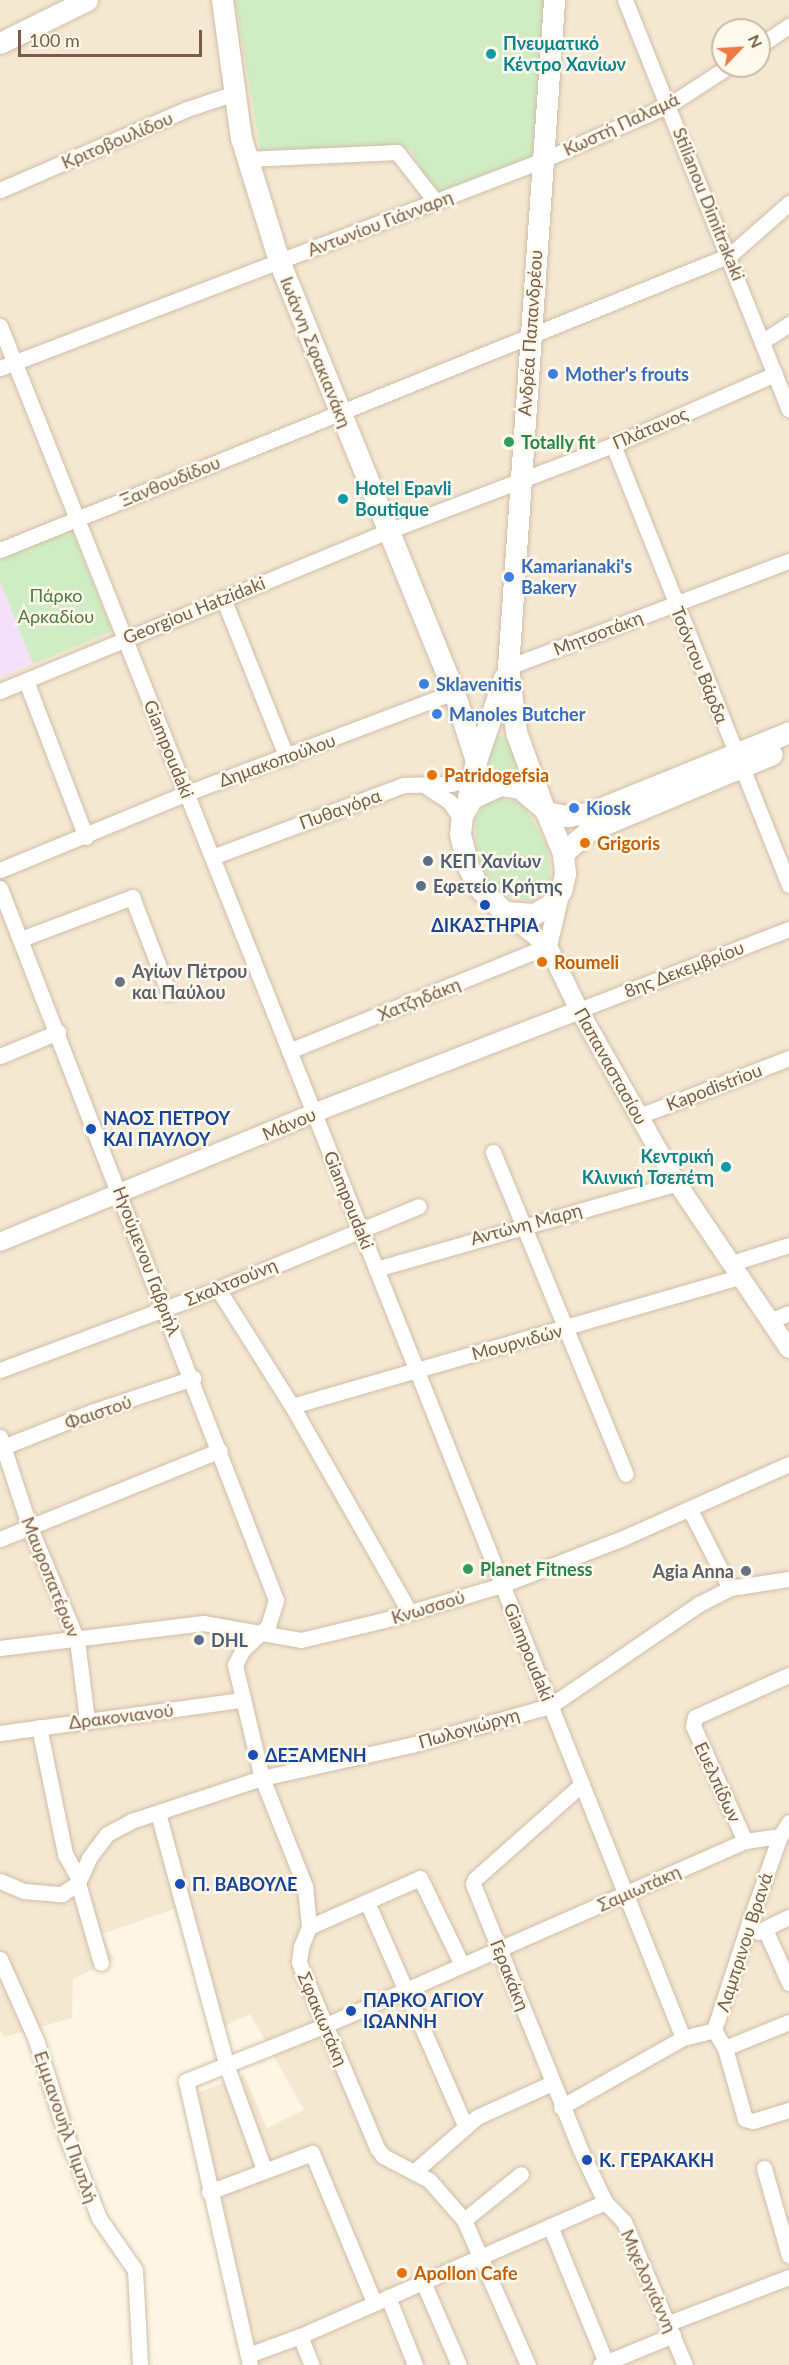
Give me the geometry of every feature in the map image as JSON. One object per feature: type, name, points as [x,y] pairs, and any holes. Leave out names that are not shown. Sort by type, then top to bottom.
[{"type":"main road","name":"Ιωάννη Σφακιανάκη","points":[[222,0],[246,159],[279,261],[454,692],[474,770]]},
{"type":"main road","name":"Ανδρέα Παπανδρέου","points":[[545,810],[520,746],[510,701],[508,667],[554,0]]},
{"type":"main road","points":[[0,43],[82,1]]},
{"type":"main road","name":"Ανδρέα Παπανδρέου","points":[[464,813],[474,770],[508,667]]},
{"type":"main road","points":[[454,692],[491,716],[520,746]]},
{"type":"main road","points":[[563,853],[575,840],[594,828],[739,760],[789,732]]},
{"type":"main road","points":[[545,810],[576,816],[739,760],[789,747]]},
{"type":"main road","points":[[510,785],[529,793],[545,810],[563,853],[565,873],[561,891],[550,905],[534,914],[505,912],[489,901],[474,879],[462,845],[464,813],[489,787],[510,785]]},
{"type":"street","name":"Stilianou Dimitrakaki","points":[[626,0],[730,255],[789,409]]},
{"type":"street","points":[[771,38],[789,26]]},
{"type":"street","name":"Κωστή Παλαμά","points":[[543,160],[669,105],[711,78]]},
{"type":"street","name":"Κριτοβουλίδου","points":[[0,190],[187,109],[235,93]]},
{"type":"street","points":[[246,159],[397,152],[435,201]]},
{"type":"street","name":"Αντωνίου Γιάνναρη","points":[[0,369],[543,160]]},
{"type":"street","name":"Ξανθουδίδου","points":[[0,550],[341,412],[529,339],[730,255],[789,203]]},
{"type":"street","points":[[763,341],[789,324]]},
{"type":"street","name":"Giampoudaki","points":[[0,326],[682,2038]]},
{"type":"street","name":"Πλάτανος","points":[[388,531],[519,483],[613,445],[775,374]]},
{"type":"street","name":"Τσόντου Βάρδα","points":[[613,445],[789,885]]},
{"type":"street","name":"Georgiou Hatzidaki","points":[[0,691],[123,638],[388,531]]},
{"type":"street","name":"Μητσοτάκη","points":[[508,667],[789,561]]},
{"type":"street","points":[[223,598],[287,758]]},
{"type":"street","points":[[26,681],[87,837]]},
{"type":"street","name":"Δημακοπούλου","points":[[0,870],[87,837],[187,793],[287,758],[454,692]]},
{"type":"street","name":"Πυθαγόρα","points":[[212,857],[404,785],[451,784],[474,770]]},
{"type":"street","points":[[421,784],[464,813]]},
{"type":"street","name":"Ηγούμενου Γαβριήλ","points":[[0,888],[122,1194],[276,1600],[275,1613],[261,1634]]},
{"type":"street","points":[[548,946],[561,891]]},
{"type":"street","points":[[21,939],[132,897],[169,993]]},
{"type":"street","name":"Παπαναστασίου","points":[[505,912],[548,946],[579,1010],[677,1183],[772,1320],[789,1349]]},
{"type":"street","name":"8ης Δεκεμβρίου","points":[[579,1010],[789,929]]},
{"type":"street","name":"Χατζηδάκη","points":[[289,1051],[548,946]]},
{"type":"street","name":"Μάνου","points":[[0,1242],[122,1194],[314,1113],[579,1010]]},
{"type":"street","points":[[0,1056],[58,1032]]},
{"type":"street","name":"Kapodistriou","points":[[639,1116],[789,1058]]},
{"type":"street","points":[[494,1152],[526,1224],[626,1474]]},
{"type":"street","name":"Αντώνη Μαρη","points":[[376,1269],[526,1224],[677,1183]]},
{"type":"street","name":"Σκαλτσούνη","points":[[0,1370],[218,1289],[419,1206]]},
{"type":"street","name":"Μουρνιδών","points":[[292,1406],[567,1329],[736,1270],[789,1245]]},
{"type":"street","points":[[218,1289],[292,1406],[410,1611]]},
{"type":"street","points":[[772,1320],[789,1313]]},
{"type":"street","name":"Φαιστού","points":[[2,1442],[193,1378]]},
{"type":"street","name":"Μαυροπατέρων","points":[[2,1442],[30,1528],[77,1641],[87,1720]]},
{"type":"street","points":[[0,1539],[220,1450]]},
{"type":"street","name":"Κνωσσού","points":[[0,1648],[77,1641],[202,1623],[301,1640],[502,1585],[690,1510],[789,1464]]},
{"type":"street","points":[[690,1510],[730,1588]]},
{"type":"street","name":"Πωλογιώργη","points":[[79,1881],[89,1858],[107,1834],[131,1821],[261,1778],[411,1745],[550,1706],[665,1624],[730,1588],[789,1579]]},
{"type":"street","name":"Σφακιωτάκη","points":[[261,1634],[243,1649],[235,1665],[261,1778],[305,1886],[309,1928],[304,1934],[299,1962],[377,2148],[383,2156],[415,2171],[441,2191],[464,2220],[483,2257],[528,2365]]},
{"type":"street","name":"Ευελπίδων","points":[[745,1841],[693,1726],[695,1718],[789,1675]]},
{"type":"street","name":"Δρακονιανού","points":[[0,1733],[242,1700]]},
{"type":"street","points":[[39,1727],[65,1854],[79,1881],[101,1963]]},
{"type":"street","name":"Γερακάκη","points":[[582,1784],[475,1879],[473,1884],[561,2107],[605,2202]]},
{"type":"street","points":[[158,1813],[227,2067],[264,2169]]},
{"type":"street","name":"Λαμπρινου Βρανά","points":[[714,2030],[780,1836],[789,1822]]},
{"type":"street","name":"Σαμιωτάκη","points":[[209,2192],[184,2083],[326,2025],[745,1841],[780,1836]]},
{"type":"street","points":[[309,1928],[420,1878],[424,1880],[462,1965]]},
{"type":"street","points":[[0,1881],[44,1895],[62,1894],[79,1881]]},
{"type":"street","points":[[367,1902],[465,2125]]},
{"type":"street","points":[[746,1936],[789,1917]]},
{"type":"street","points":[[765,1929],[789,1983]]},
{"type":"street","name":"Εµµανουήλ Πιµπλή","points":[[0,1959],[36,2040],[66,2135],[99,2218],[135,2270],[140,2363]]},
{"type":"street","points":[[725,2048],[789,2022]]},
{"type":"street","points":[[561,2107],[682,2038],[714,2030],[725,2048],[742,2115],[753,2121],[789,2110]]},
{"type":"street","points":[[415,2171],[458,2136],[465,2125],[552,2083]]},
{"type":"street","points":[[415,2365],[381,2300],[312,2153],[264,2169],[209,2192],[249,2360],[381,2300],[605,2202]]},
{"type":"street","points":[[764,2168],[789,2256]]},
{"type":"street","points":[[464,2220],[521,2174]]},
{"type":"street","name":"Μιχελογιάννη","points":[[605,2202],[624,2222],[685,2365]]},
{"type":"street","points":[[550,2226],[604,2364],[671,2329],[789,2277]]},
{"type":"street","points":[[423,2282],[459,2365]]},
{"type":"street","points":[[300,2336],[312,2365]]},
{"type":"shaded area","points":[[0,0],[789,0],[789,2365],[250,2365],[184,2098],[244,2075],[267,2128],[304,2110],[250,2014],[214,2031],[174,1909],[102,1934],[114,1960],[73,1979],[72,2018],[4,2037],[0,2031]]},
{"type":"shaded area","points":[[0,581],[33,664],[0,677]]},
{"type":"green space","points":[[235,0],[549,0],[538,160],[434,195],[411,149],[261,152]]},
{"type":"green space","name":"Πάρκο Αρκαδίου","points":[[72,530],[112,631],[33,664],[0,581],[0,559]]},
{"type":"green space","points":[[504,736],[531,784],[477,786],[495,737]]},
{"type":"green space","points":[[501,799],[515,801],[526,809],[547,846],[551,879],[541,895],[530,901],[504,896],[486,872],[477,852],[475,819],[487,803]]},
{"type":"place","name":"Πνευματικό Κέντρο Χανίων","points":[[491,54]]},
{"type":"place","name":"Mother's frouts","points":[[553,374]]},
{"type":"place","name":"Totally fit","points":[[509,442]]},
{"type":"place","name":"Hotel Epavli Boutique","points":[[343,499]]},
{"type":"place","name":"Kamarianaki's Bakery","points":[[509,577]]},
{"type":"place","name":"Sklavenitis","points":[[424,684]]},
{"type":"place","name":"Manoles Butcher","points":[[437,714]]},
{"type":"place","name":"Patridogefsia","points":[[432,775]]},
{"type":"place","name":"Kiosk","points":[[574,808]]},
{"type":"place","name":"Grigoris","points":[[585,843]]},
{"type":"place","name":"ΚΕΠ Χανίων","points":[[428,861]]},
{"type":"place","name":"Εφετείο Κρήτης","points":[[421,886]]},
{"type":"place","name":"ΔΙΚΑΣΤΗΡΙΑ","points":[[485,905]]},
{"type":"place","name":"Roumeli","points":[[542,962]]},
{"type":"place","name":"Αγίων Πέτρου και Παύλου","points":[[120,982]]},
{"type":"place","name":"ΝΑΟΣ ΠΕΤΡΟΥ ΚΑΙ ΠΑΥΛΟΥ","points":[[91,1129]]},
{"type":"place","name":"Κεντρική Κλινική Τσεπέτη","points":[[726,1167]]},
{"type":"place","name":"Planet Fitness","points":[[468,1569]]},
{"type":"place","name":"Agia Anna","points":[[746,1571]]},
{"type":"place","name":"DHL","points":[[199,1640]]},
{"type":"place","name":"ΔΕΞΑΜΕΝΗ","points":[[253,1755]]},
{"type":"place","name":"Π. ΒΑΒΟΥΛΕ","points":[[180,1884]]},
{"type":"place","name":"ΠΑΡΚΟ ΑΓΙΟΥ ΙΩΑΝΝΗ","points":[[351,2011]]},
{"type":"place","name":"Κ. ΓΕΡΑΚΑΚΗ","points":[[587,2160]]},
{"type":"place","name":"Apollon Cafe","points":[[402,2273]]}]
